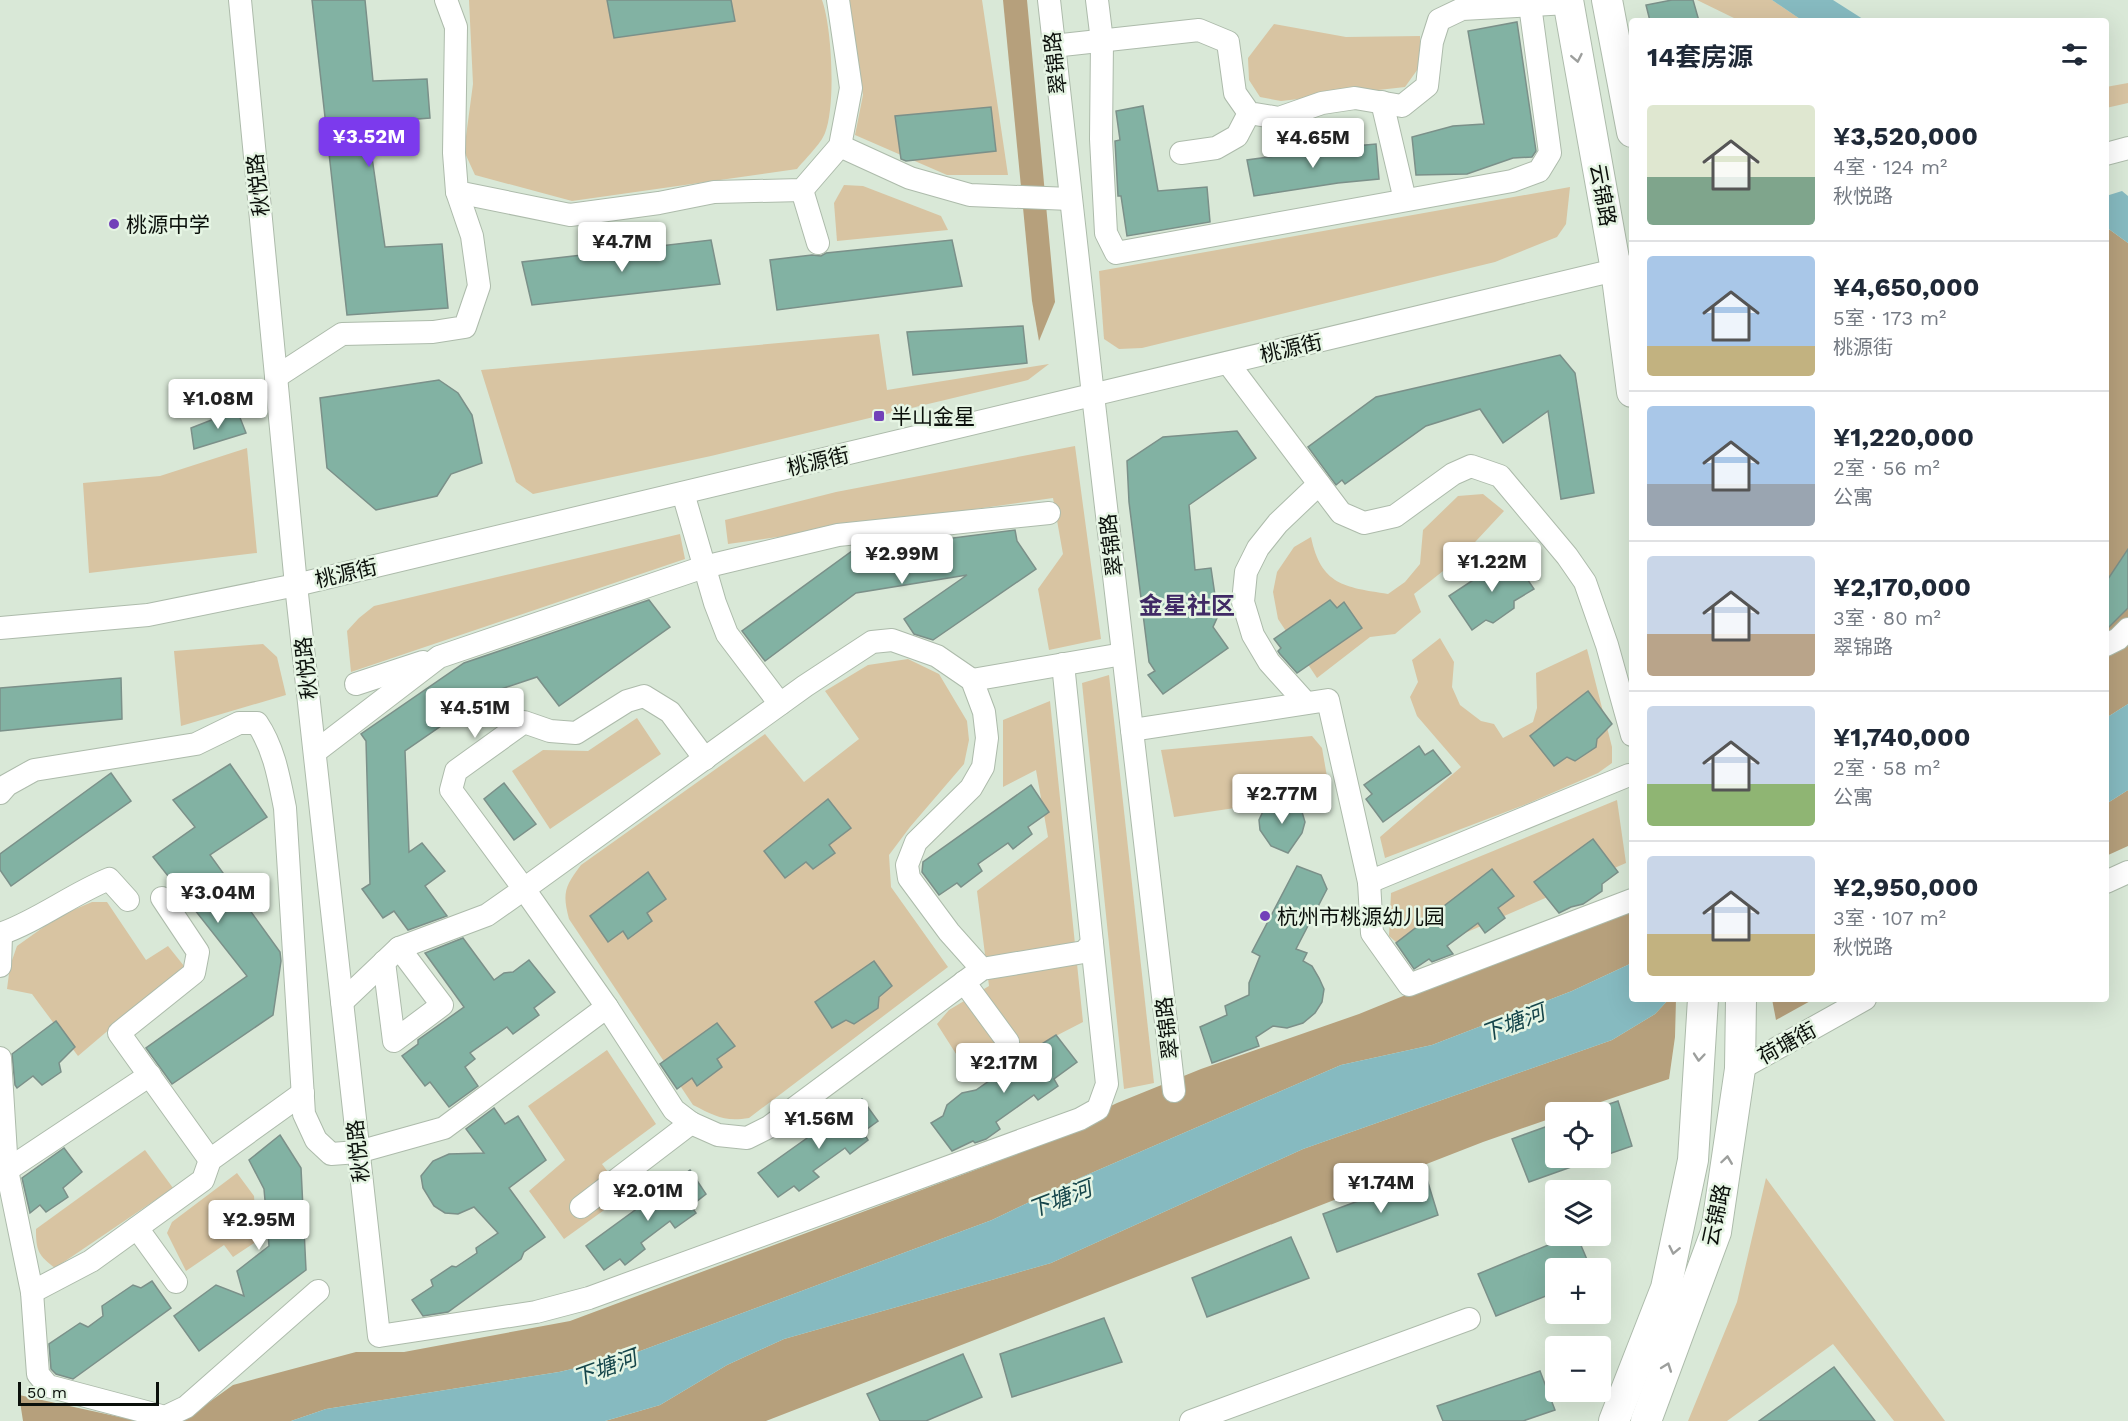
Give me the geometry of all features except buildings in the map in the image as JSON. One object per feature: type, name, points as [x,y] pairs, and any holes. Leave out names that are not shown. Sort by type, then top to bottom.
[{"type":"main road","points":[[1607,0],[1624,54],[1629,103]]},
{"type":"main road","name":"云锦路","points":[[1568,1],[1624,268],[1629,346]]},
{"type":"main road","name":"云锦路","points":[[1614,1421],[1666,1288],[1693,1160],[1703,1002]]},
{"type":"main road","name":"云锦路","points":[[1646,1421],[1716,1232],[1740,1069],[1741,1002]]},
{"type":"street","name":"秋悦路","points":[[240,0],[296,585],[379,1336],[536,1312],[589,1298],[1080,1119],[1098,1109],[1107,1084],[1092,943]]},
{"type":"street","points":[[276,377],[342,334],[433,332],[465,327],[479,286],[472,236],[457,192],[454,153],[456,27],[446,0]]},
{"type":"street","points":[[457,192],[570,215],[714,192],[802,190],[840,146],[851,88],[838,0]]},
{"type":"street","name":"翠锦路","points":[[1049,0],[1070,200],[1174,1091]]},
{"type":"street","points":[[1097,0],[1102,41],[1101,138],[1106,233],[1116,254],[1512,181],[1539,171],[1550,153],[1530,5]]},
{"type":"street","points":[[1053,46],[1199,30],[1228,42],[1234,93],[1249,113],[1279,118],[1322,103],[1355,98],[1402,106],[1428,86],[1432,42],[1439,20],[1465,5],[1530,5],[1568,1]]},
{"type":"street","points":[[1382,102],[1405,200]]},
{"type":"street","points":[[1181,153],[1216,148],[1237,136],[1249,113]]},
{"type":"street","points":[[840,146],[910,178],[970,195],[1070,200]]},
{"type":"street","points":[[2109,153],[2128,148]]},
{"type":"street","points":[[802,190],[818,243]]},
{"type":"street","name":"桃源街","points":[[0,628],[148,615],[296,585],[1624,268]]},
{"type":"street","points":[[1228,363],[1341,513],[1364,523],[1395,516],[1453,474],[1471,466],[1500,476],[1567,556],[1585,582],[1607,645],[1629,724]]},
{"type":"street","points":[[1306,703],[1269,662],[1253,635],[1243,602],[1246,572],[1258,548],[1278,523],[1319,484]]},
{"type":"street","points":[[683,493],[715,603],[727,634],[780,704]]},
{"type":"street","points":[[356,684],[705,567],[838,535],[1049,513]]},
{"type":"street","points":[[2109,644],[2128,630]]},
{"type":"street","points":[[342,1002],[392,955],[487,915],[780,704],[872,642],[892,640],[937,656],[972,680],[984,712],[987,738],[982,767],[971,788],[916,842],[907,865],[909,879],[949,932],[1008,1042]]},
{"type":"street","points":[[972,680],[1123,654]]},
{"type":"street","points":[[315,752],[439,657]]},
{"type":"street","points":[[705,759],[670,712],[644,696],[627,701],[576,734],[550,731],[524,722],[456,771],[451,790],[608,1006],[674,1110],[691,1123],[718,1135],[747,1138],[769,1127],[973,975],[1084,952],[1092,943],[1064,664]]},
{"type":"street","points":[[1132,730],[1328,700],[1369,882],[1372,933],[1409,985],[1629,901]]},
{"type":"street","points":[[0,793],[7,786],[34,770],[196,744],[239,723],[256,723],[266,736],[285,808],[304,1114],[316,1140],[332,1154],[358,1152],[444,1128],[608,1006]]},
{"type":"street","points":[[1369,882],[1629,780]]},
{"type":"street","points":[[2109,881],[2128,872]]},
{"type":"street","points":[[0,966],[0,934],[90,886],[109,879],[128,900]]},
{"type":"street","points":[[162,898],[198,952],[194,973],[119,1033],[210,1160]]},
{"type":"street","name":"荷塘街","points":[[1740,1069],[1860,1002]]},
{"type":"street","points":[[0,1058],[1,1115],[7,1170],[32,1292],[38,1374],[48,1386],[165,1417],[186,1407],[318,1291]]},
{"type":"street","points":[[7,1170],[150,1075]]},
{"type":"street","points":[[32,1292],[91,1261],[203,1180],[210,1160],[303,1093]]},
{"type":"street","points":[[581,1207],[691,1123]]},
{"type":"street","points":[[137,1228],[176,1282]]},
{"type":"street","points":[[1191,1421],[1469,1319]]},
{"type":"shaded area","points":[[469,0],[822,0],[828,28],[832,86],[831,105],[825,133],[797,169],[572,201],[475,175],[464,151],[473,84]]},
{"type":"shaded area","points":[[847,0],[982,0],[1008,175],[947,175],[855,135],[863,95]]},
{"type":"shaded area","points":[[1003,0],[1027,0],[1055,302],[1039,341],[1032,301]]},
{"type":"shaded area","points":[[1697,0],[1772,0],[1799,18],[1734,18]]},
{"type":"shaded area","points":[[1274,24],[1346,37],[1420,36],[1420,66],[1405,87],[1281,101],[1260,97],[1249,80],[1248,58]]},
{"type":"shaded area","points":[[2128,83],[2128,103],[2109,107],[2109,86]]},
{"type":"shaded area","points":[[844,185],[863,186],[941,216],[948,230],[837,241],[834,203]]},
{"type":"shaded area","points":[[1570,187],[1566,224],[1557,237],[1495,262],[1142,348],[1119,349],[1104,339],[1099,271]]},
{"type":"shaded area","points":[[2109,229],[2128,243],[2128,704],[2109,716]]},
{"type":"shaded area","points":[[879,334],[887,390],[1049,364],[1028,380],[711,456],[533,494],[516,482],[481,370]]},
{"type":"shaded area","points":[[1075,446],[1101,639],[1049,650],[1038,589],[1063,554],[1053,498],[728,544],[725,520],[836,492]]},
{"type":"shaded area","points":[[247,448],[257,553],[89,573],[83,483],[160,476]]},
{"type":"shaded area","points":[[1483,494],[1504,511],[1462,556],[1414,594],[1421,612],[1395,634],[1370,637],[1317,678],[1278,619],[1273,592],[1277,572],[1294,547],[1311,537],[1321,565],[1337,581],[1347,586],[1388,594],[1405,582],[1420,564],[1423,530],[1458,496]]},
{"type":"shaded area","points":[[680,534],[685,559],[351,672],[347,631],[374,606]]},
{"type":"shaded area","points":[[1440,638],[1454,662],[1452,687],[1460,705],[1481,721],[1494,724],[1503,738],[1533,722],[1537,708],[1536,673],[1587,649],[1612,747],[1612,763],[1598,773],[1529,803],[1385,858],[1380,837],[1461,767],[1417,716],[1410,697],[1418,682],[1412,660]]},
{"type":"shaded area","points":[[263,644],[277,657],[286,695],[181,726],[174,651]]},
{"type":"shaded area","points":[[908,659],[939,674],[967,721],[969,740],[964,764],[889,855],[891,887],[948,967],[749,1118],[726,1119],[714,1115],[693,1105],[569,919],[566,903],[568,884],[581,865],[765,734],[804,782],[859,739],[825,691],[868,665]]},
{"type":"shaded area","points":[[1109,675],[1154,1083],[1124,1089],[1082,683]]},
{"type":"shaded area","points":[[1050,701],[1083,1022],[972,1079],[937,1024],[949,1010],[989,986],[977,891],[1048,837],[1036,770],[1003,787],[1003,720]]},
{"type":"shaded area","points":[[637,718],[661,754],[550,829],[512,771],[543,750],[588,751]]},
{"type":"shaded area","points":[[1312,736],[1322,748],[1330,794],[1174,817],[1161,750]]},
{"type":"shaded area","points":[[2128,790],[2128,846],[2109,855],[2109,802]]},
{"type":"shaded area","points":[[1617,800],[1626,863],[1412,956],[1389,936],[1391,893]]},
{"type":"shaded area","points":[[92,902],[107,902],[146,960],[168,946],[184,966],[78,1056],[32,994],[7,989],[10,966],[17,946],[59,916]]},
{"type":"shaded area","points":[[1629,904],[1629,964],[1572,991],[1432,1045],[1341,1065],[1082,1177],[992,1220],[624,1357],[559,1372],[326,1409],[291,1421],[183,1421],[233,1385],[356,1352],[404,1352],[570,1321],[991,1164],[1117,1103],[1201,1069],[1359,1014]]},
{"type":"shaded area","points":[[1666,1002],[1676,1002],[1675,1037],[1669,1079],[1601,1102],[1545,1102],[1545,1120],[1483,1142],[766,1421],[605,1421],[660,1405],[727,1365],[784,1339],[1051,1263],[1303,1149],[1612,1040],[1655,1014]]},
{"type":"shaded area","points":[[1773,1002],[1809,1002],[1776,1020]]},
{"type":"shaded area","points":[[607,1050],[656,1124],[602,1164],[625,1195],[564,1239],[529,1191],[565,1160],[528,1106]]},
{"type":"shaded area","points":[[145,1150],[173,1188],[55,1268],[39,1252],[36,1229]]},
{"type":"shaded area","points":[[237,1173],[254,1196],[257,1241],[233,1257],[224,1245],[186,1271],[167,1233],[172,1222]]},
{"type":"shaded area","points":[[1766,1178],[1945,1421],[1894,1421],[1833,1344],[1727,1421],[1688,1421],[1737,1302]]},
{"type":"shaded area","points":[[19,1395],[138,1421],[23,1421]]},
{"type":"water","points":[[1772,0],[1833,0],[1861,18],[1799,18]]},
{"type":"water","points":[[2122,191],[2128,196],[2128,243],[2109,229],[2109,195]]},
{"type":"water","points":[[2128,704],[2128,790],[2109,802],[2109,716]]},
{"type":"water","name":"下塘河","points":[[1629,964],[1629,1002],[1666,1002],[1655,1014],[1612,1040],[1303,1149],[1051,1263],[784,1339],[727,1365],[660,1405],[605,1421],[291,1421],[326,1409],[559,1372],[624,1357],[992,1220],[1082,1177],[1341,1065],[1432,1045],[1572,991]]},
{"type":"place","name":"桃源中学","points":[[114,224]]},
{"type":"place","name":"半山金星","points":[[879,416]]},
{"type":"place","name":"杭州市桃源幼儿园","points":[[1265,916]]},
{"type":"district","name":"金星社区","points":[[1187,606]]}]
